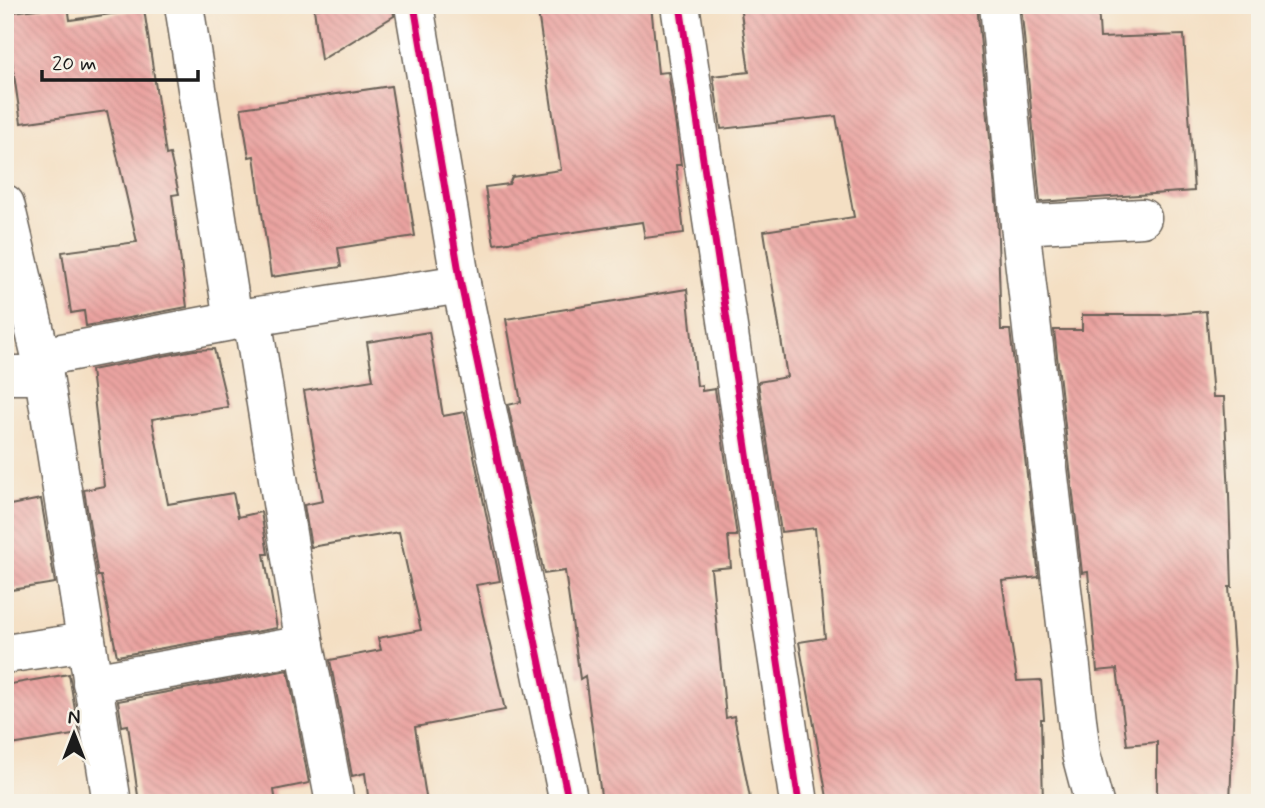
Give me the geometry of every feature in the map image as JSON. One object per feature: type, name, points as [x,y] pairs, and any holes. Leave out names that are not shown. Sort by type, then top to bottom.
[{"type":"street","points":[[184,5],[335,803]]},
{"type":"street","points":[[414,5],[461,284],[569,803]]},
{"type":"street","points":[[680,5],[799,803]]},
{"type":"street","points":[[999,5],[1020,225],[1081,754],[1094,803]]},
{"type":"street","points":[[5,204],[43,366],[112,803]]},
{"type":"street","points":[[1020,225],[1142,218]]},
{"type":"street","points":[[5,375],[243,319],[461,284]]},
{"type":"street","points":[[5,654],[86,642]]},
{"type":"street","points":[[92,683],[305,645]]},
{"type":"building","points":[[68,5],[70,20],[144,9],[166,155],[170,154],[179,194],[172,195],[187,307],[86,326],[84,311],[71,313],[62,252],[137,242],[107,111],[21,123],[5,13]]},
{"type":"building","points":[[345,5],[393,5],[394,16],[321,60],[314,9]]},
{"type":"building","points":[[590,5],[651,5],[658,73],[668,72],[677,134],[681,165],[676,165],[684,233],[645,238],[642,222],[494,244],[485,187],[509,184],[512,177],[561,170],[538,12]]},
{"type":"building","points":[[740,5],[977,5],[997,210],[1001,330],[1010,330],[1039,577],[1002,581],[1017,681],[1041,680],[1044,719],[1041,719],[1043,803],[828,803],[799,642],[825,638],[815,528],[781,532],[758,382],[787,377],[764,231],[854,217],[836,116],[721,129],[713,76],[749,72]]},
{"type":"building","points":[[1021,5],[1098,5],[1100,38],[1184,35],[1194,191],[1040,202]]},
{"type":"building","points":[[391,86],[415,236],[338,248],[341,267],[271,277],[254,156],[249,157],[241,108]]},
{"type":"building","points":[[687,289],[697,386],[702,385],[702,391],[715,389],[737,536],[728,536],[731,567],[711,569],[726,718],[734,716],[751,803],[602,803],[585,676],[580,679],[565,571],[544,574],[508,405],[521,402],[506,319]]},
{"type":"building","points":[[1206,311],[1213,397],[1224,397],[1229,495],[1232,587],[1229,587],[1235,671],[1230,803],[1157,803],[1157,742],[1127,745],[1117,669],[1097,671],[1088,572],[1082,573],[1054,330],[1082,330],[1082,315],[1161,315]]},
{"type":"building","points":[[429,332],[443,416],[465,412],[500,581],[476,585],[505,710],[415,727],[427,803],[369,803],[365,773],[352,776],[330,660],[381,650],[378,638],[421,630],[399,532],[311,547],[304,505],[323,501],[304,391],[373,380],[367,342]]},
{"type":"building","points":[[214,349],[228,407],[152,419],[168,504],[233,493],[238,517],[261,512],[268,554],[264,554],[277,628],[117,656],[101,576],[98,576],[84,490],[104,486],[91,370],[194,350]]},
{"type":"building","points":[[41,499],[55,583],[5,591],[5,506]]},
{"type":"building","points":[[288,670],[309,783],[274,790],[276,803],[139,803],[128,725],[122,726],[118,701]]},
{"type":"building","points":[[69,674],[79,734],[5,746],[5,685]]},
{"type":"cycle path","points":[[414,5],[461,284],[569,803]]},
{"type":"cycle path","points":[[680,5],[799,803]]}]
